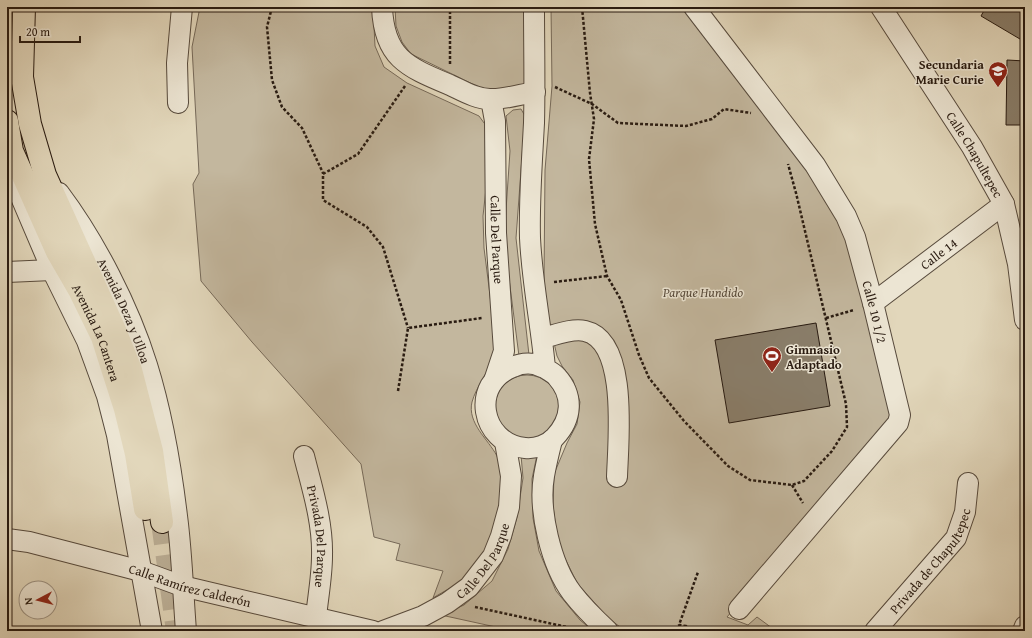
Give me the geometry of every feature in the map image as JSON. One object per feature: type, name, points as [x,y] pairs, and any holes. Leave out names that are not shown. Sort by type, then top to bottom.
[{"type":"main road","name":"Avenida Deza y Ulloa","points":[[24,7],[22,77],[30,124],[45,175]]},
{"type":"main road","points":[[7,121],[12,151]]},
{"type":"main road","name":"Avenida La Cantera","points":[[12,151],[57,252],[102,337],[126,409],[136,454],[155,524],[152,450],[131,370],[115,330],[45,175]]},
{"type":"street","points":[[178,103],[177,63],[182,7]]},
{"type":"street","points":[[382,7],[385,35],[393,50],[416,71],[479,98],[491,99],[535,92]]},
{"type":"street","points":[[534,7],[535,92],[530,237],[534,288],[545,368]]},
{"type":"street","name":"Calle 10 1/2","points":[[694,7],[815,164],[846,216],[855,237],[867,306],[897,400],[900,415],[898,423],[739,609]]},
{"type":"street","name":"Calle Chapultepec","points":[[881,7],[972,147],[1004,204],[1018,264],[1025,320]]},
{"type":"street","name":"Calle Del Parque","points":[[491,99],[496,128],[496,233],[504,351],[496,378]]},
{"type":"street","points":[[12,151],[13,175],[15,182],[52,270],[88,341],[107,396],[117,435],[152,631]]},
{"type":"street","name":"Avenida Deza y Ulloa","points":[[45,175],[77,218],[94,248],[128,316],[147,364],[157,404],[173,483],[186,631]]},
{"type":"street","name":"Calle 14","points":[[867,306],[1004,204]]},
{"type":"street","points":[[7,272],[52,270]]},
{"type":"street","points":[[542,338],[570,331],[584,331],[598,336],[607,347],[616,381],[619,409],[617,477]]},
{"type":"street","name":"Calle Del Parque","points":[[519,364],[532,364],[545,368],[557,376],[565,388],[569,402],[568,416],[562,430],[552,440],[541,446],[529,448],[516,447],[505,442],[494,432],[487,419],[485,405],[488,390],[496,378],[506,369],[519,364]]},
{"type":"street","name":"Calle Del Parque","points":[[552,440],[543,477],[542,508],[549,544],[561,574],[571,592],[608,631]]},
{"type":"street","name":"Calle Del Parque","points":[[383,631],[423,616],[447,603],[469,587],[493,556],[501,536],[509,508],[511,476],[505,442]]},
{"type":"street","name":"Privada Del Parque","points":[[304,456],[322,536],[322,557],[316,617]]},
{"type":"street","name":"Privada de Chapultepec","points":[[875,631],[956,538],[965,512],[968,483]]},
{"type":"street","name":"Calle Ramírez Calderón","points":[[7,539],[28,542],[141,571],[182,586],[372,631]]},
{"type":"street","points":[[1023,631],[1025,626]]},
{"type":"path","points":[[272,7],[267,28],[272,80],[282,107],[302,128],[323,174],[323,200],[367,228],[383,247],[408,328],[398,391]]},
{"type":"path","points":[[450,7],[450,66]]},
{"type":"path","points":[[582,7],[594,119],[589,159],[595,224],[607,276],[621,300],[639,356],[649,378],[684,421],[728,466],[750,480],[792,485],[804,481],[832,451],[847,427],[846,404],[796,193],[787,164]]},
{"type":"path","points":[[323,174],[358,154],[416,71]]},
{"type":"path","points":[[535,92],[552,86],[592,104],[618,123],[686,126],[712,119],[724,109],[751,113]]},
{"type":"path","points":[[534,288],[544,283],[607,276]]},
{"type":"path","points":[[826,318],[867,306]]},
{"type":"path","points":[[408,328],[502,314]]},
{"type":"path","points":[[792,485],[804,505]]},
{"type":"path","points":[[684,631],[686,626],[679,625],[698,572]]},
{"type":"path","points":[[472,607],[578,629]]},
{"type":"green space","points":[[200,7],[373,7],[375,46],[384,67],[407,83],[479,116],[487,127],[491,142],[483,216],[484,248],[498,358],[476,390],[471,410],[475,424],[497,456],[502,477],[500,504],[494,532],[484,556],[463,579],[433,598],[443,571],[396,560],[400,544],[374,537],[361,464],[252,342],[201,281],[193,184],[199,173],[192,47]]},
{"type":"green space","points":[[395,7],[530,7],[532,74],[522,86],[491,93],[411,54],[402,42],[396,26]]},
{"type":"green space","name":"Parque Hundido","points":[[551,7],[682,7],[814,172],[846,221],[897,418],[727,617],[748,625],[757,617],[776,631],[626,631],[609,619],[577,583],[558,544],[553,506],[554,474],[577,424],[580,402],[573,380],[562,366],[557,356],[549,321],[544,283],[545,170],[552,86]]},
{"type":"green space","points":[[521,109],[525,116],[516,238],[529,355],[519,356],[504,240],[510,151],[506,116],[513,110]]},
{"type":"green space","points":[[527,375],[545,381],[553,389],[559,407],[553,425],[545,433],[527,439],[509,433],[501,425],[495,407],[501,389],[509,381]]},
{"type":"green space","points":[[521,455],[537,455],[532,479],[533,518],[539,551],[556,591],[580,620],[593,631],[514,631],[441,615],[464,605],[492,581],[508,549],[517,517],[523,478]]},
{"type":"building","points":[[986,7],[1025,7],[1025,42],[981,16]]},
{"type":"building","points":[[1007,60],[1025,61],[1025,125],[1006,125]]},
{"type":"building","name":"Gimnasio Adaptado","points":[[816,323],[830,406],[729,423],[715,340]]},
{"type":"tunnel","points":[[162,522],[177,631]]},
{"type":"place","name":"Secundaria Marie Curie","points":[[998,88]]},
{"type":"place","name":"Gimnasio Adaptado","points":[[772,373]]}]
